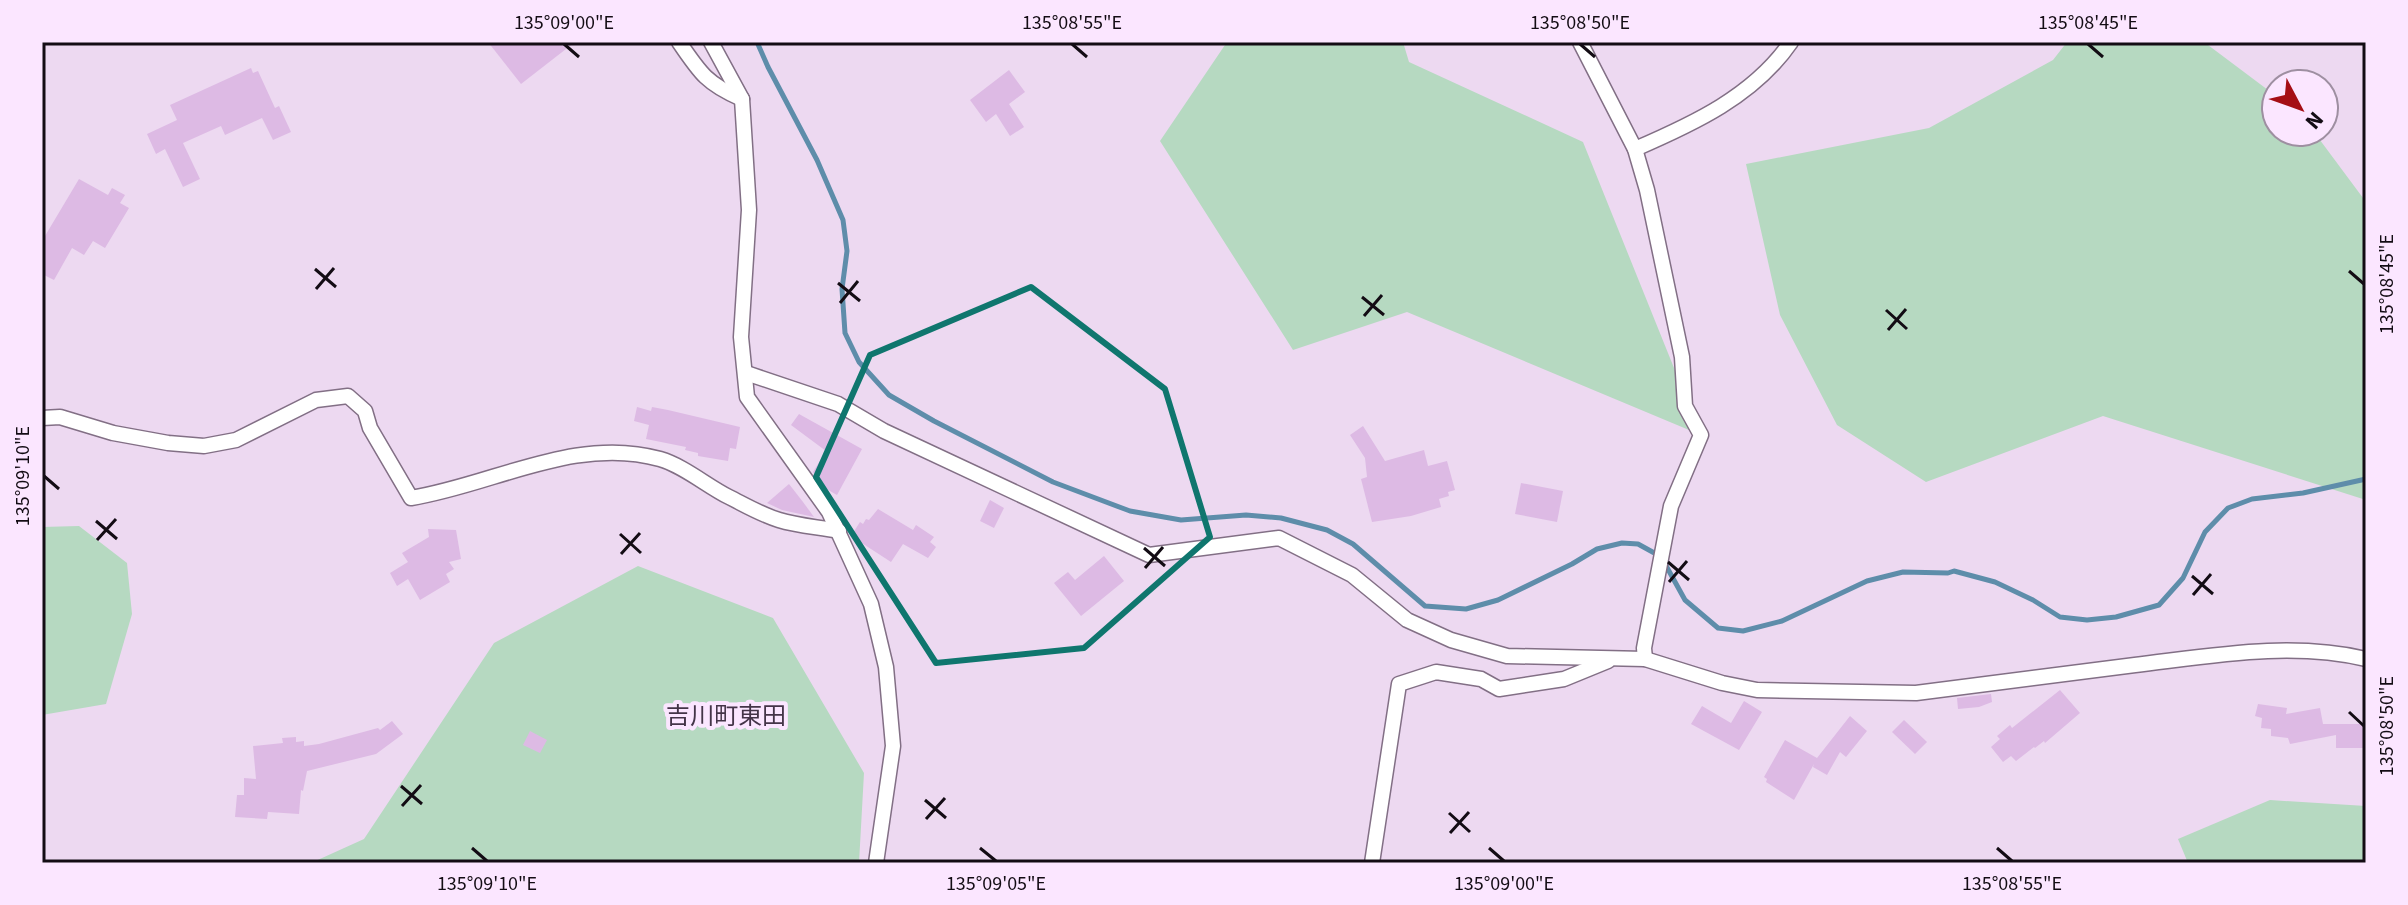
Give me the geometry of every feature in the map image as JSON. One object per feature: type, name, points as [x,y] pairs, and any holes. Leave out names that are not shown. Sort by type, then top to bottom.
[{"type":"street","points":[[679,42],[698,70],[717,88],[742,99]]},
{"type":"street","points":[[711,42],[742,99],[749,210],[741,337],[747,397],[804,475],[839,531],[871,604],[886,667],[893,746],[876,863]]},
{"type":"street","points":[[1580,42],[1635,149],[1647,190],[1682,357],[1685,406],[1701,435],[1671,506],[1644,648],[1645,659]]},
{"type":"street","points":[[1635,149],[1683,128],[1741,94],[1777,62],[1791,42]]},
{"type":"street","points":[[746,373],[838,404],[884,431],[1149,555],[1209,550],[1279,538],[1352,575],[1407,620],[1451,640],[1507,656],[1645,659],[1722,683],[1757,690],[1867,694],[1916,693],[2229,653],[2306,650],[2339,652],[2366,659]]},
{"type":"street","points":[[42,418],[60,417],[113,433],[204,446],[236,440],[316,400],[348,396],[365,411],[370,428],[411,498],[449,492],[531,465],[592,453],[618,452],[662,460],[779,520],[839,531]]},
{"type":"street","points":[[1372,863],[1399,684],[1436,672],[1481,679],[1499,689],[1564,679],[1615,659]]},
{"type":"highlighted area","points":[[1031,287],[1165,389],[1210,537],[1084,648],[936,663],[816,477],[870,355]]},
{"type":"green space","points":[[1227,42],[1403,42],[1409,62],[1583,142],[1701,435],[1407,312],[1293,350],[1160,141]]},
{"type":"green space","points":[[2067,42],[2204,42],[2260,84],[2260,148],[2326,148],[2366,202],[2366,500],[2103,416],[1926,482],[1837,425],[1780,315],[1746,164],[1929,128],[2053,60]]},
{"type":"green space","points":[[79,526],[127,563],[132,614],[106,704],[42,715],[42,527]]},
{"type":"green space","points":[[638,566],[773,618],[864,773],[859,863],[311,863],[364,839],[494,643]]},
{"type":"green space","points":[[2270,800],[2366,806],[2366,863],[2188,863],[2178,839]]},
{"type":"building","points":[[488,42],[575,42],[521,84]]},
{"type":"building","points":[[251,68],[253,73],[258,71],[275,108],[279,106],[291,132],[273,140],[262,118],[225,135],[221,126],[183,143],[200,179],[183,187],[165,149],[156,154],[147,134],[177,120],[170,105]]},
{"type":"building","points":[[1009,70],[1025,92],[1009,104],[1024,127],[1010,136],[996,114],[986,122],[970,100]]},
{"type":"building","points":[[79,179],[108,195],[112,188],[125,195],[120,203],[129,208],[105,248],[93,241],[84,255],[72,248],[54,280],[42,274],[42,241]]},
{"type":"building","points":[[637,407],[651,411],[652,407],[668,410],[740,427],[736,449],[730,448],[728,461],[698,456],[698,453],[685,450],[686,447],[646,439],[649,425],[634,421]]},
{"type":"building","points":[[799,414],[862,449],[837,495],[823,487],[813,472],[826,451],[791,425]]},
{"type":"building","points":[[1363,426],[1385,461],[1424,450],[1428,466],[1447,461],[1455,490],[1439,499],[1441,507],[1411,516],[1372,522],[1361,479],[1367,477],[1365,458],[1350,435]]},
{"type":"building","points":[[1521,483],[1563,491],[1557,522],[1515,514]]},
{"type":"building","points":[[789,484],[814,517],[782,510],[767,503]]},
{"type":"building","points":[[990,500],[1004,508],[994,528],[980,521]]},
{"type":"building","points":[[878,509],[913,530],[916,525],[934,537],[930,542],[936,547],[928,558],[903,544],[891,562],[851,536],[860,522],[863,524],[866,519],[869,520]]},
{"type":"building","points":[[428,529],[456,530],[461,559],[449,562],[454,569],[446,574],[450,582],[420,600],[408,579],[397,586],[390,573],[408,562],[402,553],[429,537]]},
{"type":"building","points":[[1104,556],[1124,581],[1081,616],[1054,583],[1068,572],[1075,580]]},
{"type":"building","points":[[2060,690],[2080,713],[2045,743],[2034,747],[2016,761],[2011,756],[2003,762],[1991,747],[2000,739],[1997,736]]},
{"type":"building","points":[[1991,694],[1992,702],[1958,709],[1957,698]]},
{"type":"building","points":[[1744,701],[1762,712],[1739,750],[1691,724],[1702,706],[1731,723]]},
{"type":"building","points":[[2258,704],[2287,708],[2286,714],[2320,708],[2323,724],[2364,724],[2363,748],[2336,748],[2336,735],[2290,744],[2288,738],[2271,736],[2271,729],[2261,728],[2262,718],[2255,716]]},
{"type":"building","points":[[1850,716],[1867,731],[1846,757],[1840,752],[1827,775],[1813,767],[1814,764],[1794,800],[1766,782],[1764,777],[1785,740],[1817,758]]},
{"type":"building","points":[[1904,720],[1927,742],[1915,754],[1892,732]]},
{"type":"building","points":[[392,721],[403,734],[376,754],[307,771],[301,790],[299,814],[268,812],[267,819],[235,817],[237,795],[244,795],[244,778],[256,779],[253,746],[283,743],[282,738],[296,737],[296,742],[304,741],[304,746],[319,744],[380,730]]},
{"type":"building","points":[[530,731],[547,740],[540,753],[523,745]]},
{"type":"waterway","points":[[757,42],[817,160],[843,220],[847,251],[842,289],[845,333],[859,362],[889,395],[934,421],[1053,482],[1130,511],[1181,520],[1246,515],[1281,518],[1327,530],[1353,544],[1425,606],[1466,609],[1498,600],[1597,549],[1622,543],[1638,544],[1658,555]]},
{"type":"waterway","points":[[1664,562],[1685,600],[1718,628],[1743,631],[1782,621],[1867,581],[1903,572],[1954,571],[1995,582],[2060,617],[2087,620],[2116,617],[2159,605],[2183,578],[2205,532],[2228,508],[2252,499],[2303,493],[2366,479]]},
{"type":"district","name":"吉川町東田","points":[[726,716]]}]
